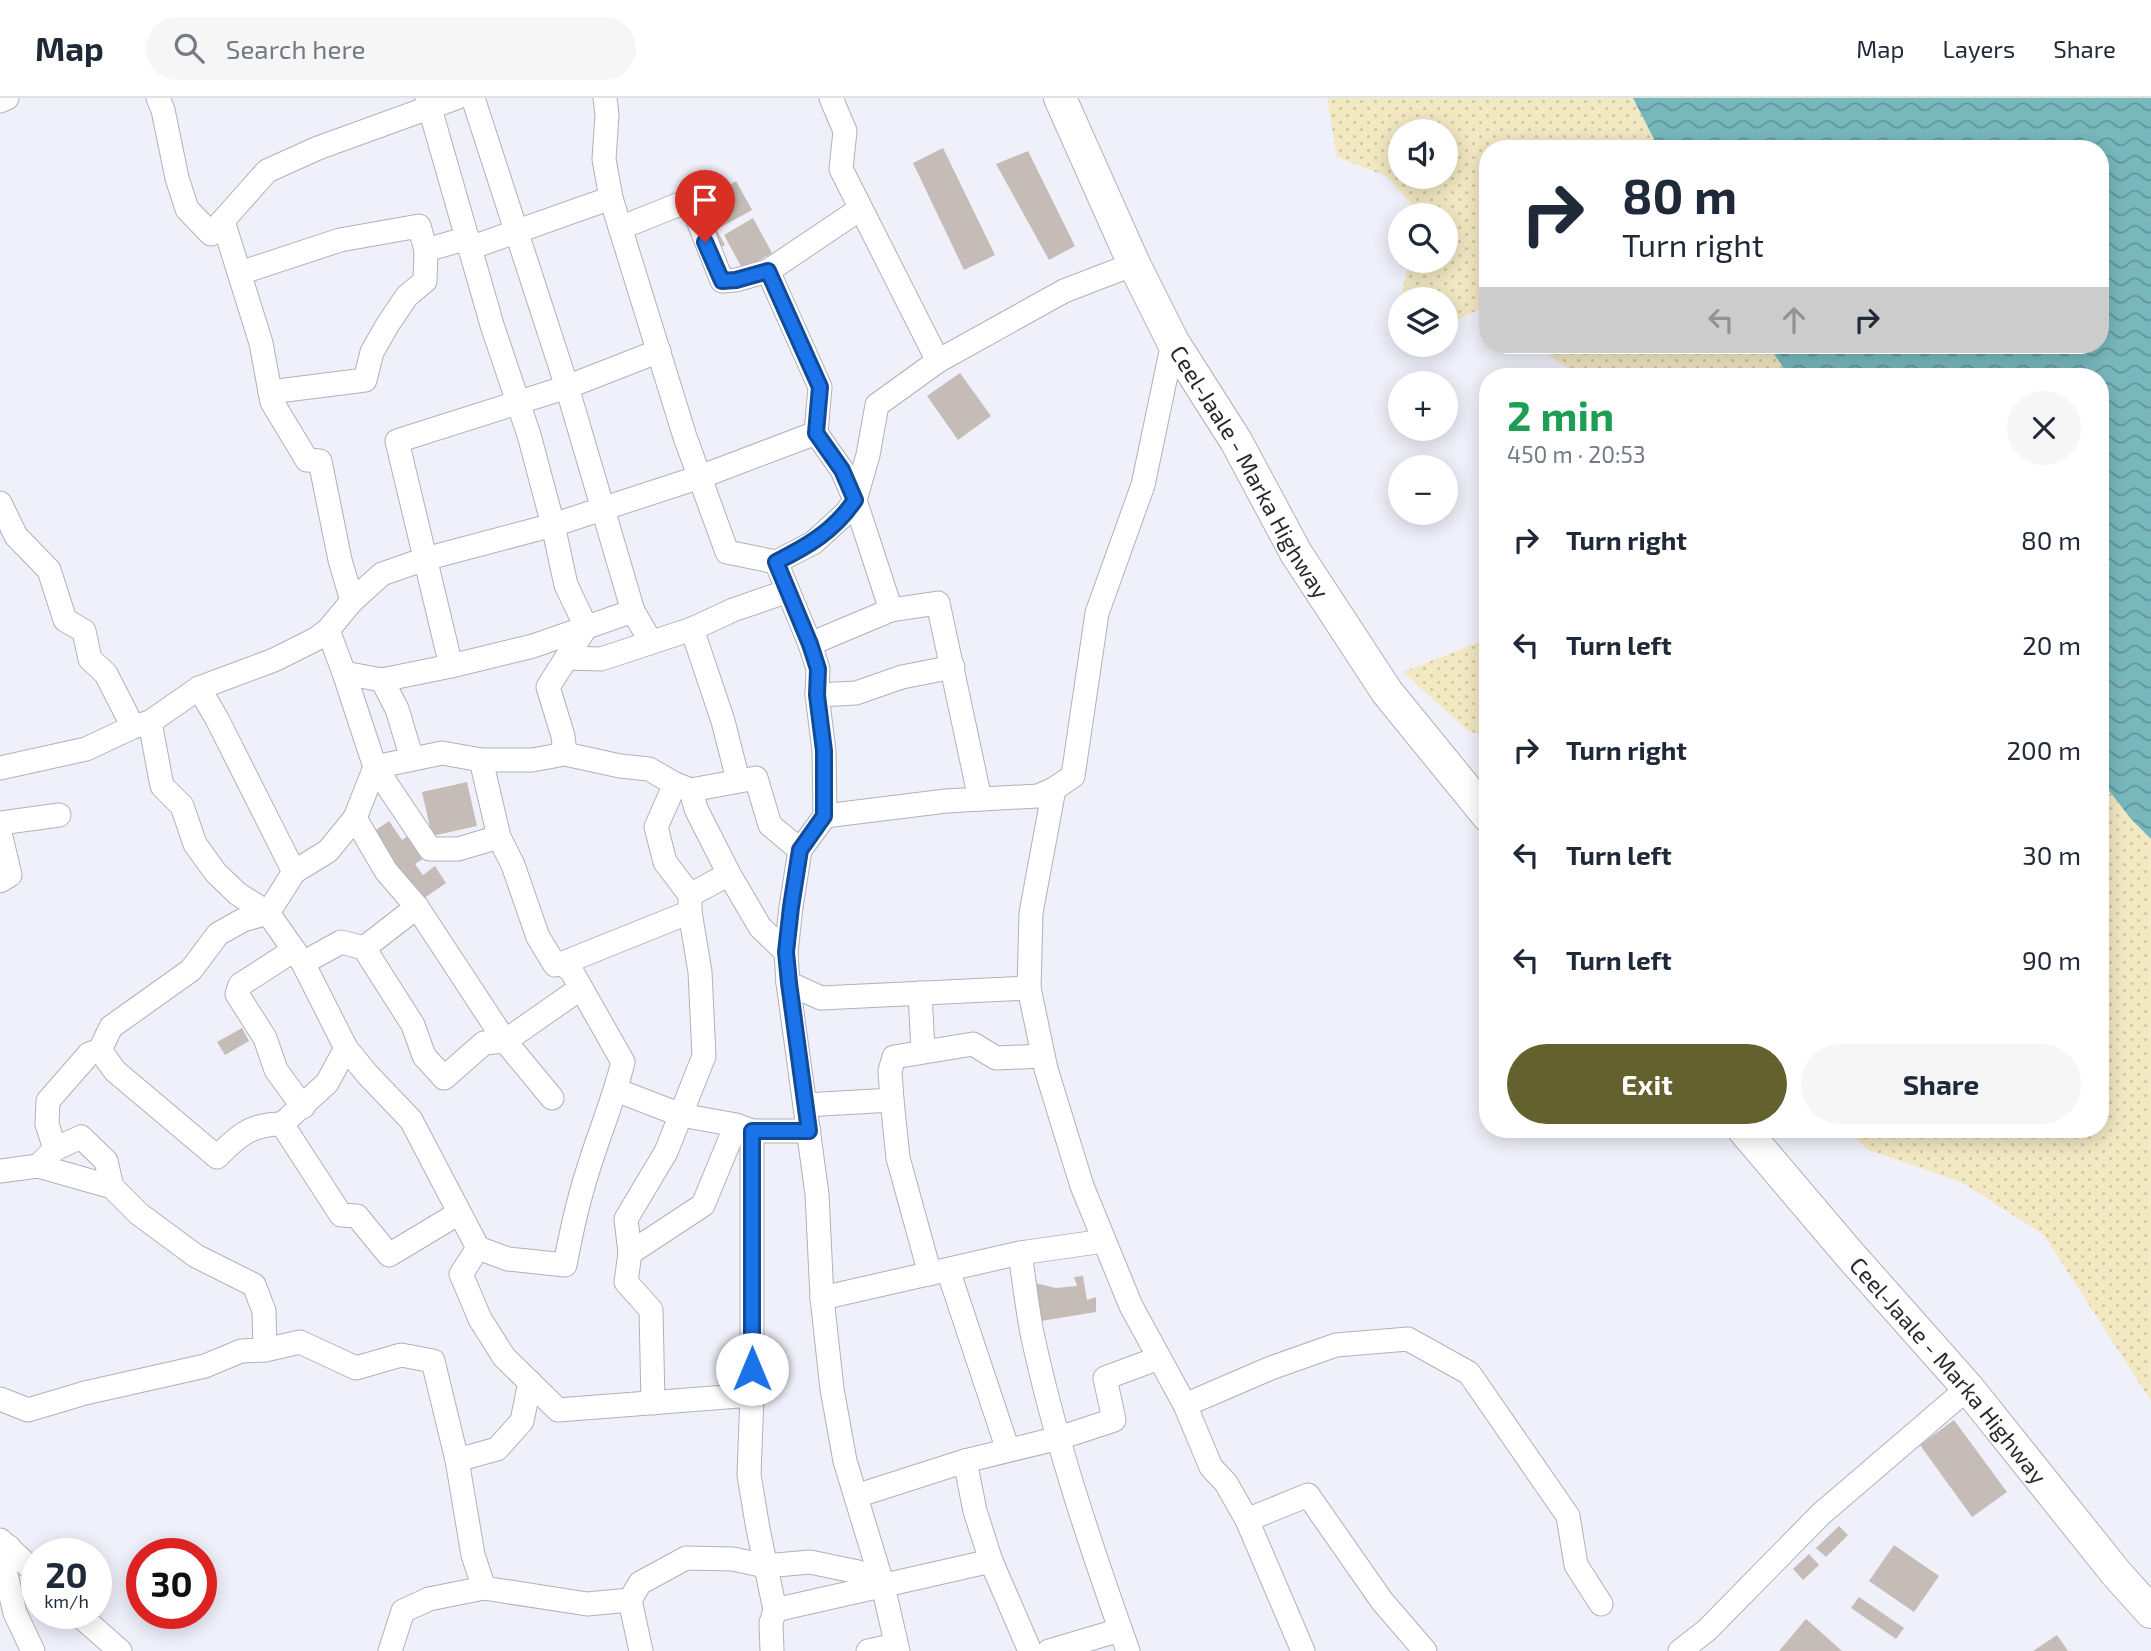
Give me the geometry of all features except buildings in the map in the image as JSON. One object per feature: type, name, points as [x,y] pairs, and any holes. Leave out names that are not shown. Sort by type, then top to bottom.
[{"type":"street","points":[[0,101],[7,98]]},
{"type":"street","points":[[158,98],[187,209],[212,234],[267,171],[428,103],[456,98]]},
{"type":"street","points":[[472,98],[567,387],[633,611],[651,642]]},
{"type":"street","points":[[605,98],[607,115],[604,159],[611,198],[685,437],[727,552],[776,562],[813,543],[846,513],[855,500],[868,454],[877,405],[939,361],[1064,291],[1135,264]]},
{"type":"street","points":[[831,98],[845,131],[841,169],[939,361]]},
{"type":"street","name":"Ceel-Jaale - Marka Highway","points":[[1060,98],[1173,342],[1236,441],[1296,553],[1387,692],[1479,805]]},
{"type":"street","points":[[428,103],[492,325],[519,403],[553,525],[566,585],[586,627]]},
{"type":"street","points":[[426,250],[516,231],[611,198]]},
{"type":"street","points":[[620,228],[690,200],[722,281],[736,280],[768,271],[860,209]]},
{"type":"street","points":[[223,221],[261,343],[272,402],[307,460],[320,461],[340,560],[352,601]]},
{"type":"street","points":[[240,273],[340,240],[419,226],[426,250],[425,281],[407,296],[388,324],[372,352],[365,380],[270,392]]},
{"type":"street","points":[[768,271],[820,387],[816,433],[842,470],[855,500],[891,610]]},
{"type":"street","points":[[824,816],[946,801],[1038,796],[1073,776],[1097,613],[1143,485],[1173,342]]},
{"type":"street","points":[[451,666],[397,442],[567,387],[659,351]]},
{"type":"street","points":[[0,768],[86,749],[142,724],[199,688],[274,660],[316,639],[382,574],[425,559],[553,525],[701,477],[816,433]]},
{"type":"street","points":[[0,503],[16,536],[48,570],[65,620],[84,631],[90,659],[106,674],[142,724],[162,786],[182,806],[195,844],[216,873],[238,894],[268,913],[299,956],[346,1048],[411,1120],[478,1248],[509,1259],[565,1265],[587,1170],[616,1090],[623,1062],[581,988],[563,963]]},
{"type":"street","points":[[776,562],[818,669],[817,695],[824,751],[824,816],[800,850],[786,952],[817,1194],[822,1298],[832,1389],[845,1461],[883,1586],[897,1648],[868,1651]]},
{"type":"street","points":[[566,658],[601,659],[692,629],[733,610],[788,591]]},
{"type":"street","points":[[810,644],[891,610],[938,603],[980,799]]},
{"type":"street","points":[[344,673],[382,680],[451,666],[533,646],[633,611]]},
{"type":"street","points":[[565,754],[564,736],[548,687],[586,627]]},
{"type":"street","points":[[692,629],[723,721],[738,780]]},
{"type":"street","points":[[328,630],[375,767],[430,849],[458,849],[499,837]]},
{"type":"street","points":[[817,695],[856,693],[902,677],[953,667]]},
{"type":"street","points":[[382,680],[397,709],[412,759]]},
{"type":"street","points":[[199,688],[294,872]]},
{"type":"street","points":[[375,767],[442,753],[481,760],[531,760],[565,754],[620,766],[649,768],[683,787],[760,927],[786,952]]},
{"type":"street","points":[[481,760],[499,837],[513,865],[538,937],[555,965],[690,904],[729,874]]},
{"type":"street","points":[[55,1149],[47,1124],[48,1101],[89,1054],[100,1049],[111,1027],[191,970],[218,934],[243,920],[268,913],[294,872],[328,851],[355,818],[375,767]]},
{"type":"street","points":[[653,1403],[651,1310],[626,1282],[630,1253],[626,1219],[666,1152],[704,1056],[700,972],[690,904],[665,862],[656,827],[683,787],[756,778],[770,825],[800,850]]},
{"type":"street","points":[[1054,789],[1031,913],[1029,988],[1043,1056],[1083,1186],[1131,1306],[1185,1405],[1211,1467],[1226,1483],[1247,1520],[1303,1651]]},
{"type":"street","points":[[0,823],[59,815]]},
{"type":"street","points":[[355,818],[386,871],[417,907],[505,1041],[552,1098]]},
{"type":"street","points":[[0,833],[10,875],[0,881]]},
{"type":"street","points":[[364,948],[417,907]]},
{"type":"street","points":[[303,1107],[276,1070],[265,1038],[237,994],[240,985],[299,956],[341,942],[364,948],[413,1025],[424,1056],[444,1078],[484,1043],[505,1041],[581,988]]},
{"type":"street","points":[[789,983],[821,998],[1029,988]]},
{"type":"street","points":[[920,993],[923,1051]]},
{"type":"street","points":[[1008,1450],[898,1158],[890,1071],[894,1057],[974,1044],[996,1058],[1043,1056]]},
{"type":"street","points":[[100,1049],[116,1071],[217,1157],[253,1128],[265,1124],[282,1124],[303,1107],[327,1083],[346,1048]]},
{"type":"street","points":[[616,1090],[681,1115],[744,1128],[809,1131]]},
{"type":"street","points":[[805,1105],[892,1100]]},
{"type":"street","points":[[282,1124],[341,1215],[357,1216],[389,1255],[458,1213]]},
{"type":"street","points":[[630,1253],[703,1205],[744,1128]]},
{"type":"street","points":[[744,1128],[752,1395],[749,1475],[775,1610],[771,1623],[772,1651]]},
{"type":"street","points":[[38,1166],[55,1149],[81,1137],[106,1161],[112,1187]]},
{"type":"street","name":"Ceel-Jaale - Marka Highway","points":[[1751,1138],[1968,1388],[2116,1573],[2151,1612]]},
{"type":"street","points":[[0,1173],[38,1166],[112,1187],[139,1214],[196,1256],[254,1286],[264,1311],[265,1350]]},
{"type":"street","points":[[822,1298],[1020,1253],[1104,1241]]},
{"type":"street","points":[[478,1248],[461,1274],[480,1319],[504,1357],[558,1410],[752,1395]]},
{"type":"street","points":[[1020,1253],[1032,1331],[1059,1438],[1124,1640],[1049,1651]]},
{"type":"street","points":[[1185,1405],[1271,1368],[1336,1345],[1408,1339],[1469,1373],[1568,1516],[1576,1564],[1601,1604]]},
{"type":"street","points":[[0,1399],[28,1410],[85,1393],[205,1366],[241,1351],[265,1350],[300,1342],[356,1368],[401,1355],[433,1361],[457,1460],[473,1555],[484,1588]]},
{"type":"street","points":[[856,1496],[965,1461],[1059,1438],[1114,1420],[1105,1378],[1159,1358]]},
{"type":"street","points":[[457,1460],[497,1449],[522,1421],[530,1382]]},
{"type":"street","points":[[1680,1651],[1707,1630],[1821,1514],[1968,1388]]},
{"type":"street","points":[[965,1461],[975,1511],[991,1561],[1030,1651]]},
{"type":"street","points":[[1247,1520],[1308,1495],[1382,1601],[1425,1651]]},
{"type":"street","points":[[4,1543],[21,1559]]},
{"type":"street","points":[[4,1543],[5,1570],[15,1613],[33,1651]]},
{"type":"street","points":[[641,1651],[630,1600],[640,1583],[686,1558],[733,1559],[765,1566],[810,1562],[858,1572],[883,1586]]},
{"type":"street","points":[[775,1610],[991,1561]]},
{"type":"street","points":[[390,1651],[403,1611],[429,1599],[484,1588],[587,1604],[630,1600]]},
{"type":"street","points":[[95,1629],[120,1651]]},
{"type":"sand","points":[[1327,98],[1633,98],[1654,140],[1479,140],[1479,309],[1458,319],[1458,287],[1403,287],[1407,273],[1458,273],[1458,203],[1411,203],[1398,189],[1458,189],[1458,119],[1388,119],[1388,178],[1337,157]]},
{"type":"sand","points":[[1547,354],[1774,354],[1784,368],[1567,368]]},
{"type":"sand","points":[[1479,642],[1479,735],[1467,730],[1403,672]]},
{"type":"sand","points":[[2109,791],[2151,839],[2151,1401],[2044,1235],[1963,1183],[1869,1150],[1855,1138],[2109,1138]]},
{"type":"water","points":[[1633,98],[2151,98],[2151,839],[2109,791],[2109,368],[1784,368],[1774,354],[2109,354],[2109,140],[1654,140]]},
{"type":"route","points":[[705,242],[722,281],[768,271],[820,387],[816,433],[842,470],[855,500],[846,513],[813,543],[776,562],[818,669],[817,695],[824,751],[824,816],[800,850],[786,952],[809,1131],[752,1131],[752,1369]]}]
